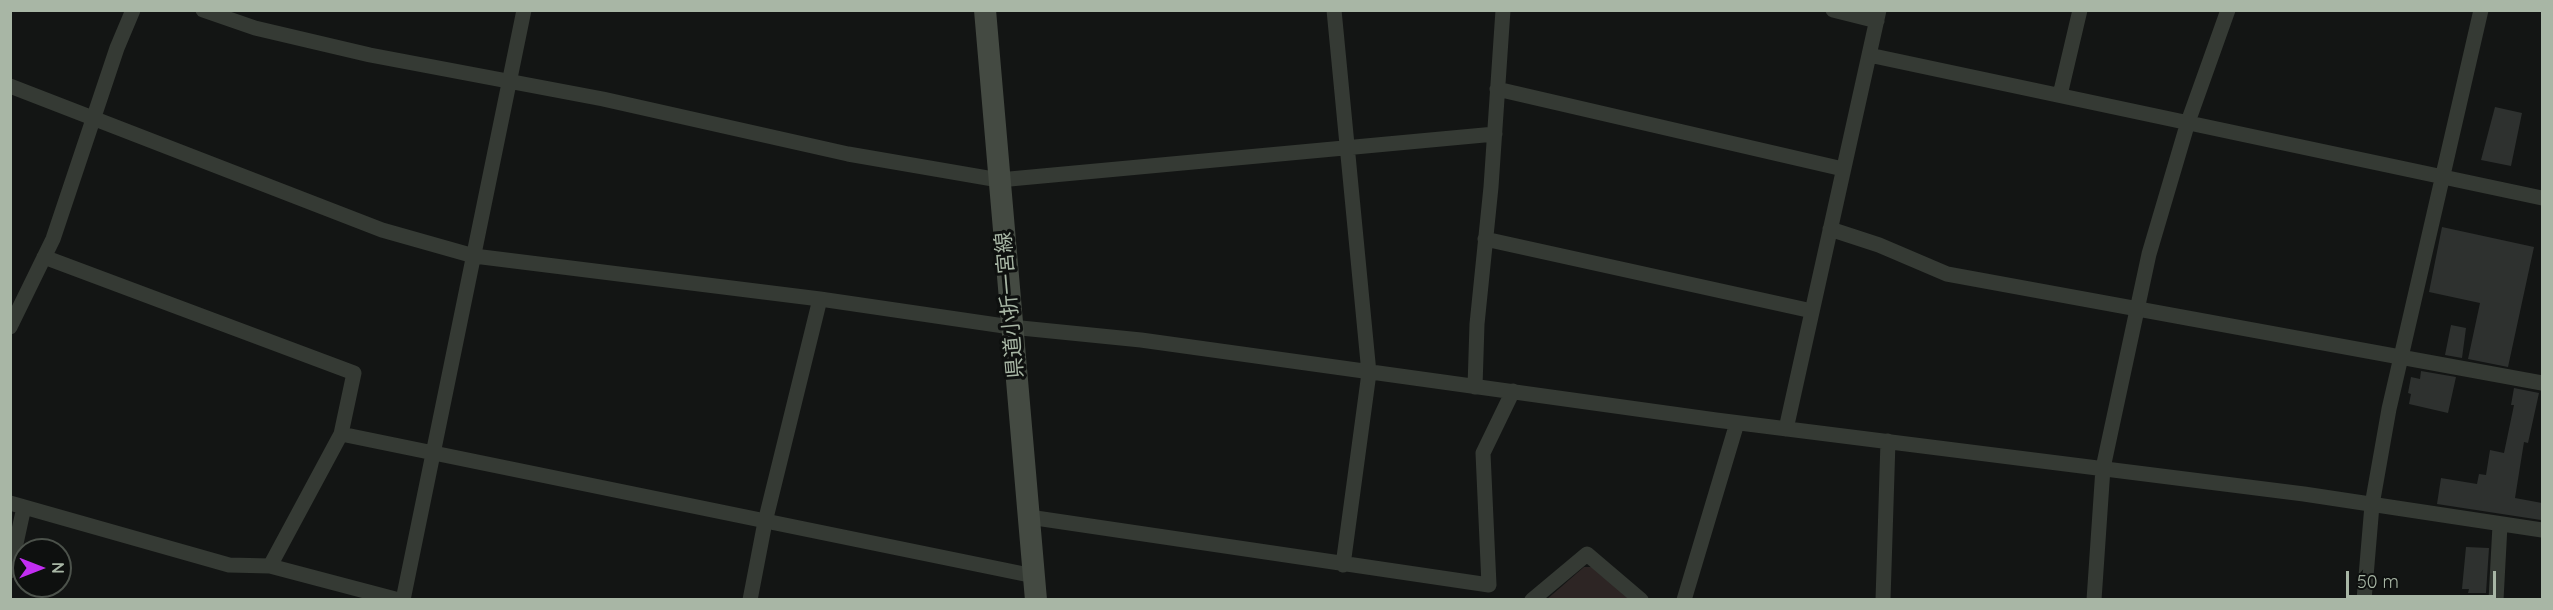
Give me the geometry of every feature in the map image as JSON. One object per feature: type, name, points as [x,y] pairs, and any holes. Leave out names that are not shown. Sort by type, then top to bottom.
[{"type":"main road","name":"県道小折一宮線","points":[[985,10],[1036,600]]},
{"type":"street","points":[[10,327],[53,239],[93,117],[133,10]]},
{"type":"street","points":[[203,10],[255,28],[370,55],[509,81],[848,154],[999,180],[1494,134]]},
{"type":"street","points":[[403,600],[524,10]]},
{"type":"street","points":[[1334,10],[1369,373],[1343,565]]},
{"type":"street","points":[[1475,387],[1477,324],[1503,10]]},
{"type":"street","points":[[1785,429],[1878,16],[1833,10]]},
{"type":"street","points":[[2060,95],[2080,10]]},
{"type":"street","points":[[2094,600],[2103,468],[2137,310],[2150,254],[2188,122],[2228,10]]},
{"type":"street","points":[[2364,600],[2372,505],[2401,357],[2481,10]]},
{"type":"street","points":[[1869,55],[2542,198]]},
{"type":"street","points":[[10,86],[382,230],[474,256],[820,299],[1011,327],[1141,340],[1737,423],[2103,468],[2542,530]]},
{"type":"street","points":[[1497,88],[1843,169]]},
{"type":"street","points":[[1830,229],[1879,245],[1947,274],[2542,383]]},
{"type":"street","points":[[1485,239],[1812,310]]},
{"type":"street","points":[[44,257],[354,373],[341,434],[270,566]]},
{"type":"street","points":[[750,600],[765,522],[820,299]]},
{"type":"street","points":[[1029,517],[1343,565],[1490,592],[1483,453],[1513,392]]},
{"type":"street","points":[[1684,600],[1737,423]]},
{"type":"street","points":[[341,434],[1034,576]]},
{"type":"street","points":[[1883,600],[1888,441]]},
{"type":"street","points":[[10,572],[17,505],[229,565],[270,566],[399,600]]},
{"type":"street","points":[[2496,600],[2500,525]]},
{"type":"street","points":[[1532,600],[1587,554],[1641,600]]},
{"type":"shaded area","points":[[1584,567],[1592,567],[1630,599],[1546,600]]},
{"type":"building","points":[[2495,107],[2522,113],[2511,166],[2481,160]]},
{"type":"building","points":[[2442,227],[2534,247],[2508,367],[2468,359],[2480,303],[2429,292]]},
{"type":"building","points":[[2451,325],[2466,328],[2462,358],[2445,355]]},
{"type":"building","points":[[2421,371],[2456,377],[2448,413],[2409,404],[2411,394],[2408,393],[2411,377],[2420,379]]},
{"type":"building","points":[[2514,388],[2539,393],[2528,443],[2524,442],[2515,498],[2542,503],[2541,520],[2437,504],[2441,478],[2477,484],[2479,474],[2486,475],[2490,450],[2504,453],[2514,405],[2511,405]]},
{"type":"building","points":[[2466,547],[2489,548],[2486,593],[2468,593],[2469,589],[2462,589]]}]
